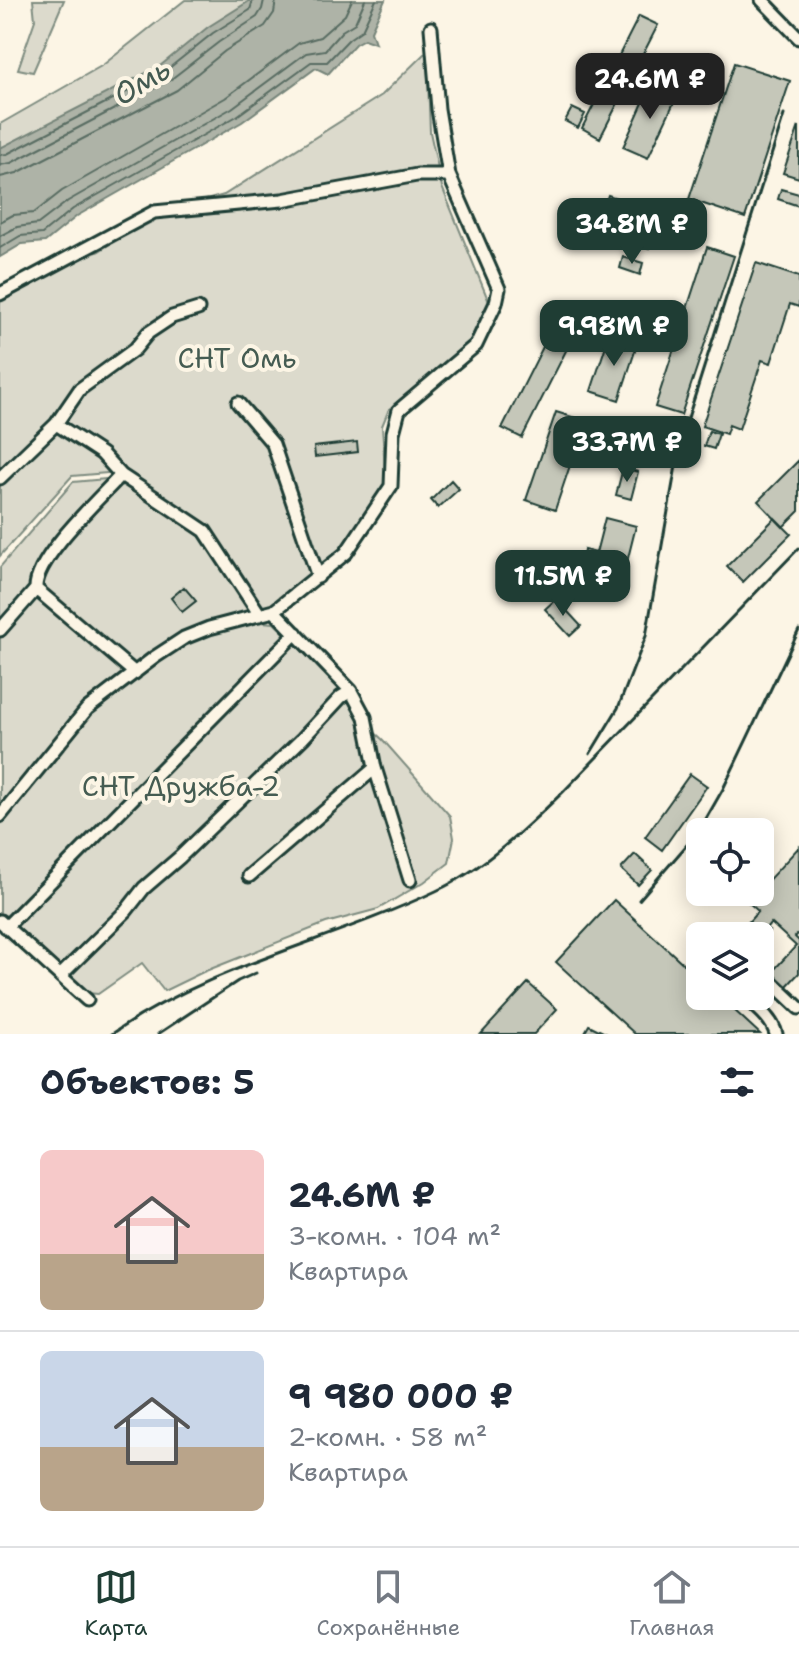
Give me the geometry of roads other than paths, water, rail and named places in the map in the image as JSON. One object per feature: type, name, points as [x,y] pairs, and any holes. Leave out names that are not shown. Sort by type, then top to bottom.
[{"type":"street","points":[[762,0],[799,38]]},
{"type":"street","points":[[1,813],[87,709],[184,638],[274,611],[346,553],[391,486],[393,433],[399,410],[476,345],[496,303],[499,289],[449,175],[438,109],[431,28]]},
{"type":"street","points":[[0,294],[154,212],[282,200],[417,175],[449,175]]},
{"type":"street","points":[[0,478],[56,424],[80,389],[135,349],[148,333],[172,317],[198,309]]},
{"type":"street","points":[[238,403],[273,444],[318,577]]},
{"type":"street","points":[[56,424],[102,454],[121,475],[205,531],[260,615]]},
{"type":"street","points":[[121,475],[57,544],[35,579],[36,589],[135,673]]},
{"type":"street","points":[[0,630],[36,589]]},
{"type":"street","points":[[274,611],[351,691],[365,717],[375,768],[410,880]]},
{"type":"street","points":[[87,1000],[62,974],[3,924],[296,633]]},
{"type":"street","points":[[62,974],[117,921],[144,888],[303,738],[341,697],[351,691]]},
{"type":"street","points":[[249,876],[375,768]]},
{"type":"street","points":[[774,984],[799,1008]]},
{"type":"street","points":[[759,1010],[776,1029],[776,1034]]},
{"type":"water","name":"Омь","points":[[251,0],[385,0],[371,31],[375,43],[364,39],[355,44],[328,74],[316,68],[242,122],[77,216],[45,242],[22,244],[0,257],[0,148],[160,66],[208,27]]},
{"type":"railway","points":[[590,754],[618,708],[646,636],[680,443],[784,115]]},
{"type":"railway","points":[[112,1034],[188,990],[395,909],[454,882],[488,859],[565,790],[799,548]]},
{"type":"railway","points":[[639,900],[699,831],[723,789],[799,630]]},
{"type":"railway","points":[[158,1034],[238,981],[256,973]]},
{"type":"park label","name":"СНТ Омь","points":[[237,358]]},
{"type":"park label","name":"СНТ Дружба-2","points":[[181,786]]}]
